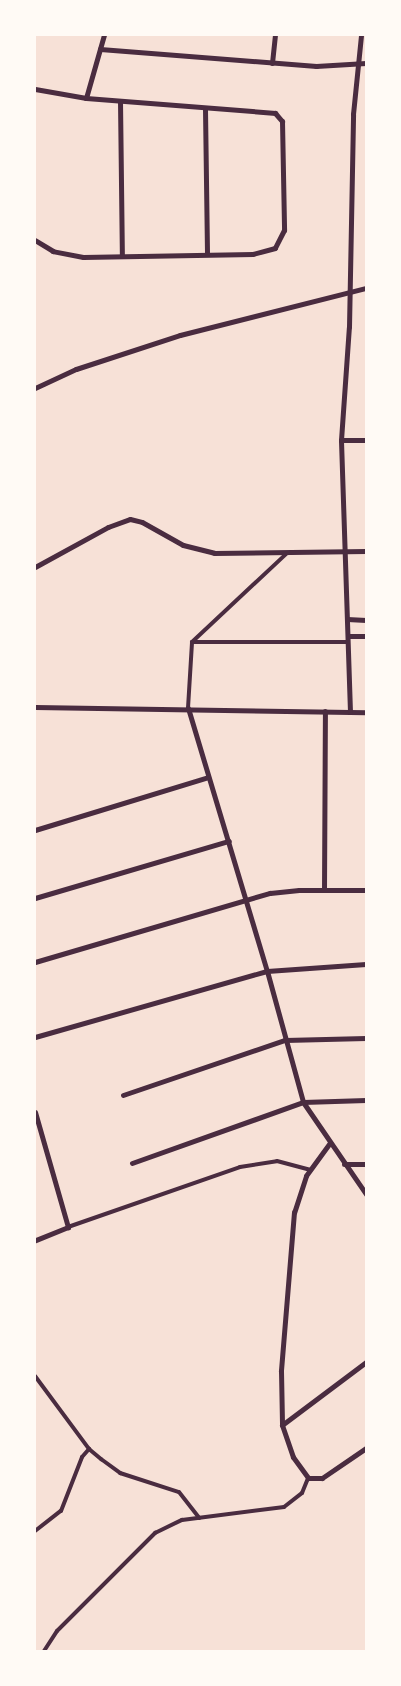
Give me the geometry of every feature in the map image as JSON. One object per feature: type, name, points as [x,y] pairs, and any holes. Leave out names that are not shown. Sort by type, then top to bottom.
[{"type":"street","points":[[86,98],[104,35]]},
{"type":"street","points":[[272,63],[275,35]]},
{"type":"street","points":[[350,712],[341,440],[350,291],[351,146],[361,35]]},
{"type":"street","points":[[100,49],[331,67],[366,63]]},
{"type":"street","points":[[35,89],[86,98],[205,109],[270,112],[281,117],[284,194],[284,235],[275,248],[254,254],[65,255],[35,240]]},
{"type":"street","points":[[120,101],[122,256]]},
{"type":"street","points":[[205,109],[207,254]]},
{"type":"street","points":[[35,388],[76,369],[172,338],[366,288]]},
{"type":"street","points":[[341,440],[366,440]]},
{"type":"street","points":[[35,567],[130,519],[199,550],[234,555],[366,551]]},
{"type":"street","points":[[347,619],[366,620]]},
{"type":"street","points":[[348,636],[366,636]]},
{"type":"street","points":[[35,707],[366,712]]},
{"type":"street","points":[[188,708],[267,971],[303,1102],[328,1144],[366,1194]]},
{"type":"street","points":[[324,890],[325,711]]},
{"type":"street","points":[[35,830],[208,777]]},
{"type":"street","points":[[35,898],[228,841]]},
{"type":"street","points":[[35,962],[282,891],[366,890]]},
{"type":"street","points":[[35,1038],[267,971],[366,964]]},
{"type":"street","points":[[123,1095],[285,1040],[366,1038]]},
{"type":"street","points":[[132,1164],[303,1102],[366,1100]]},
{"type":"street","points":[[35,1112],[68,1227],[35,1240]]},
{"type":"street","points":[[328,1144],[310,1170],[297,1195],[294,1212],[281,1371],[282,1425],[293,1457],[308,1478],[322,1478],[366,1448]]},
{"type":"street","points":[[344,1164],[366,1164]]},
{"type":"street","points":[[282,1425],[366,1362]]},
{"type":"lane","points":[[188,708],[192,642],[286,554]]},
{"type":"lane","points":[[192,642],[348,642]]},
{"type":"lane","points":[[68,1227],[240,1166],[277,1160],[310,1170]]},
{"type":"lane","points":[[35,1376],[89,1448],[120,1474],[178,1492],[200,1518]]},
{"type":"lane","points":[[35,1531],[61,1511],[82,1456],[89,1448]]},
{"type":"lane","points":[[44,1651],[57,1631],[155,1533],[168,1525],[200,1518],[284,1507],[302,1493],[308,1478]]}]
